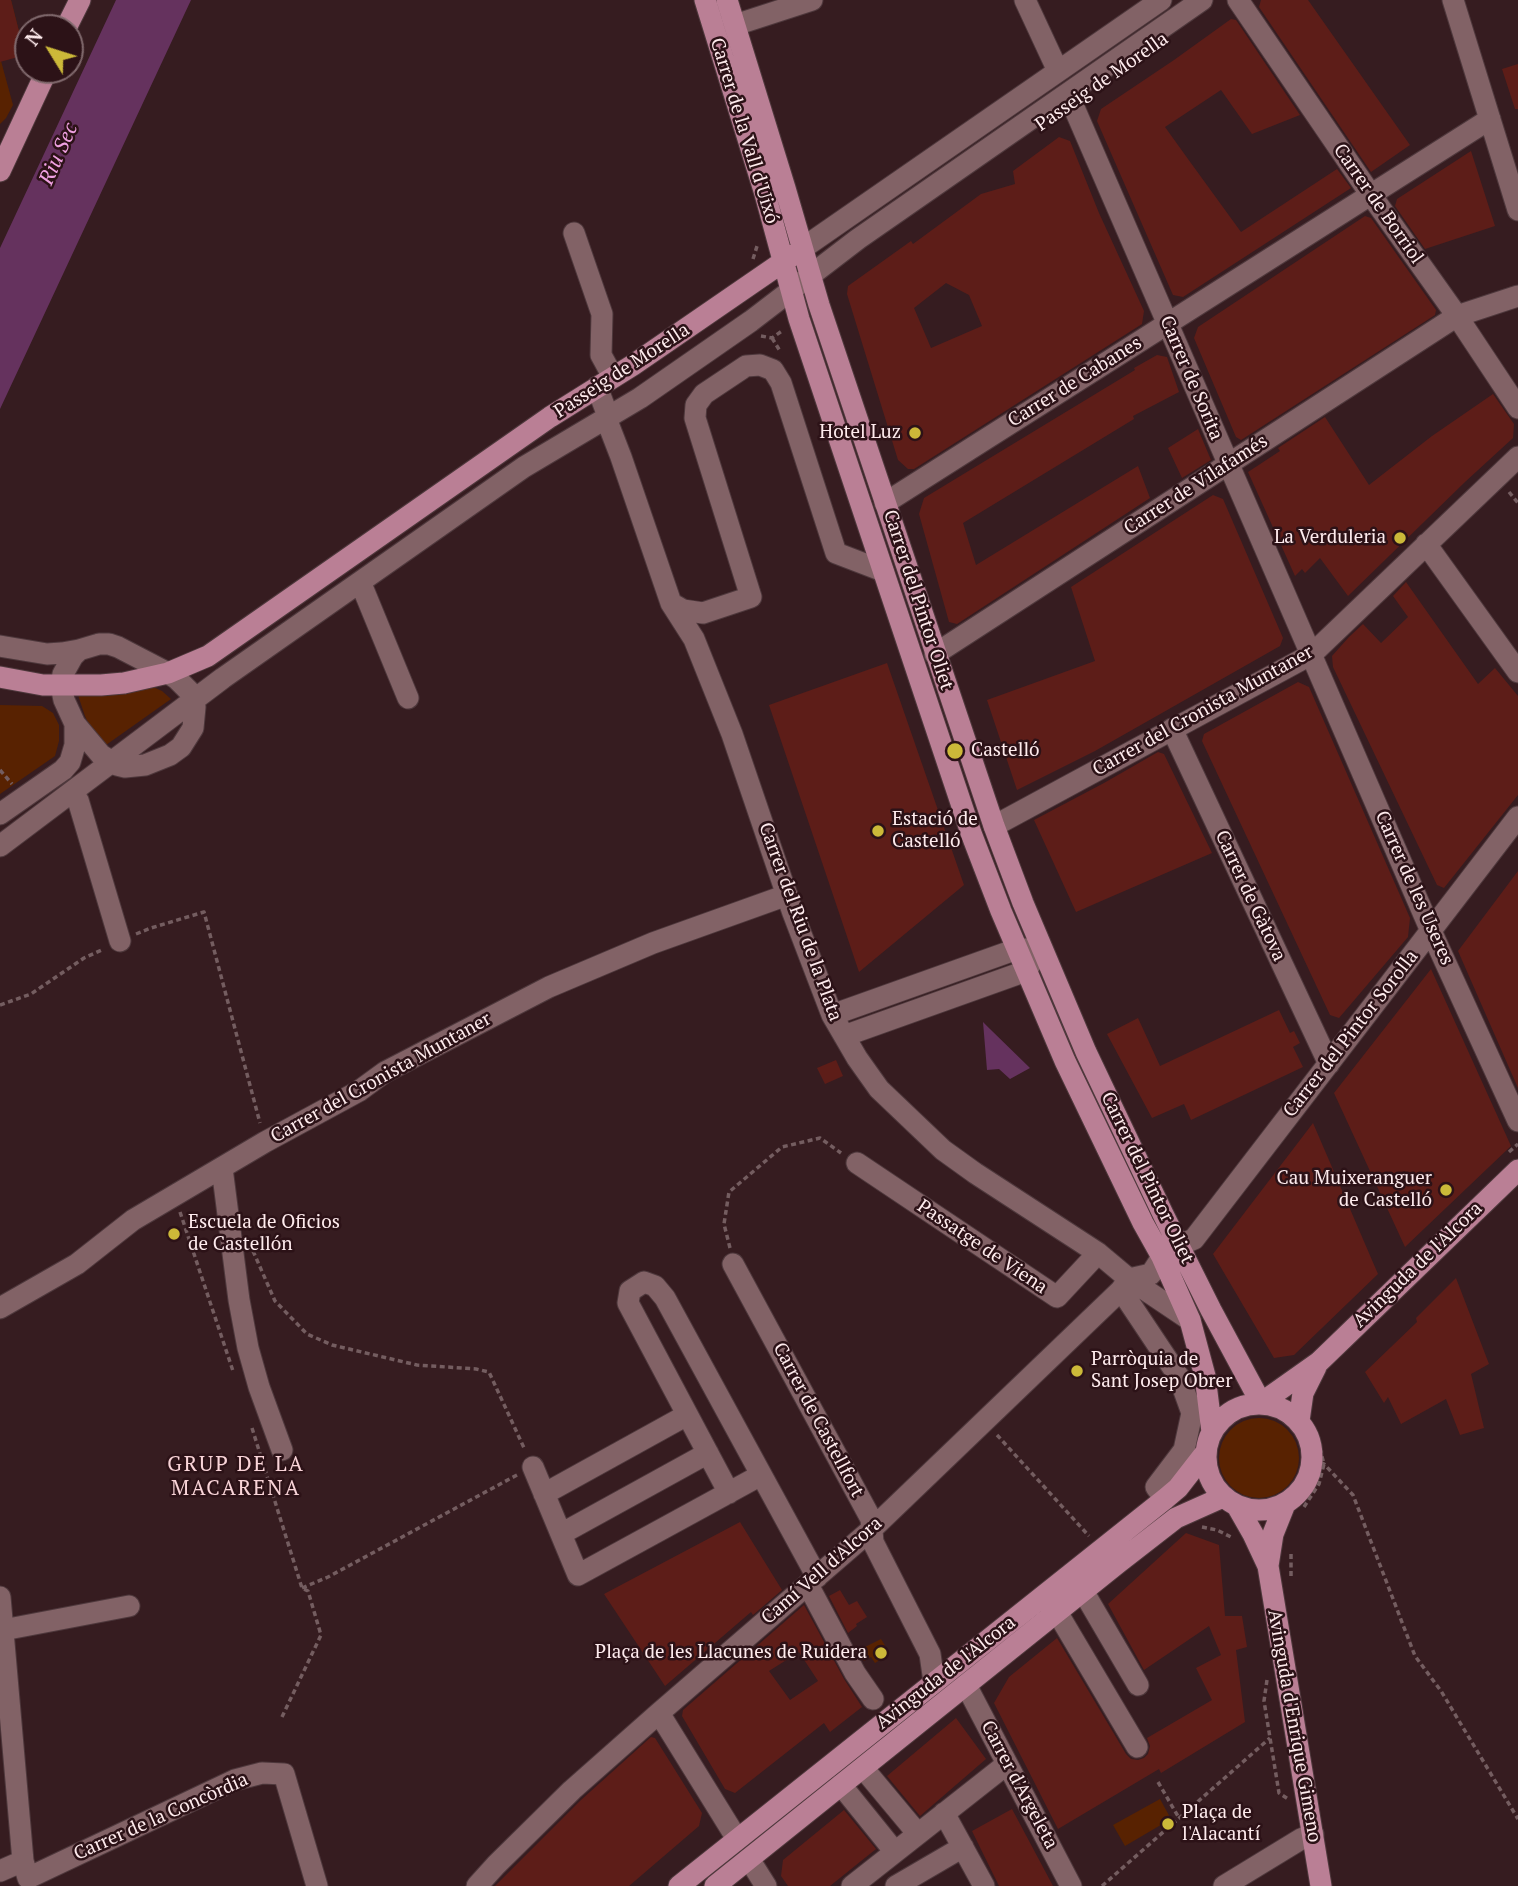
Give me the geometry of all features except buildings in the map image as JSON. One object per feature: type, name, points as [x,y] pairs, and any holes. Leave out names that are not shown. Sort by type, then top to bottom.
[{"type":"main road","name":"Carrer de la Vall d'Uixó","points":[[705,0],[765,194],[787,277]]},
{"type":"main road","name":"Carrer de la Vall d'Uixó","points":[[727,0],[808,268]]},
{"type":"main road","points":[[0,171],[8,138],[39,84]]},
{"type":"main road","name":"Passeig de Morella","points":[[0,677],[61,686],[124,683],[168,673],[208,656],[510,444],[674,338],[808,268]]},
{"type":"main road","name":"Carrer del Pintor Oliet","points":[[808,268],[935,654],[994,826],[1041,949],[1086,1052],[1163,1214],[1261,1403]]},
{"type":"main road","name":"Carrer del Pintor Oliet","points":[[787,277],[971,833],[1065,1061],[1162,1257],[1190,1320],[1205,1376],[1212,1432]]},
{"type":"main road","name":"Avinguda de l'Alcora","points":[[1261,1403],[1319,1362],[1513,1161]]},
{"type":"main road","name":"Avinguda de l'Alcora","points":[[1307,1424],[1303,1393],[1319,1362]]},
{"type":"main road","points":[[1261,1403],[1282,1408],[1307,1424],[1318,1462],[1291,1508],[1261,1510],[1230,1501],[1209,1476],[1206,1452],[1212,1432],[1233,1410],[1261,1403]]},
{"type":"main road","name":"Avinguda de l'Alcora","points":[[679,1886],[1165,1499],[1178,1488],[1206,1452]]},
{"type":"main road","name":"Avinguda de l'Alcora","points":[[715,1886],[1176,1518],[1230,1501]]},
{"type":"main road","name":"Avinguda d'Enrique Gimeno","points":[[1230,1501],[1253,1534],[1268,1566],[1321,1886]]},
{"type":"main road","name":"Avinguda d'Enrique Gimeno","points":[[1268,1566],[1273,1534],[1291,1508]]},
{"type":"street","points":[[734,25],[812,0]]},
{"type":"street","points":[[1025,0],[1058,71]]},
{"type":"street","name":"Passeig de Morella","points":[[808,268],[1058,71],[1161,0]]},
{"type":"street","points":[[808,268],[852,231],[1186,0]]},
{"type":"street","points":[[607,417],[635,388],[787,277],[858,239],[1202,0]]},
{"type":"street","name":"Passeig de Morella","points":[[808,268],[1072,103],[1220,0]]},
{"type":"street","name":"Carrer de Borriol","points":[[1238,0],[1518,408]]},
{"type":"street","points":[[1453,0],[1518,210]]},
{"type":"street","name":"Carrer de Sorita","points":[[1072,103],[1312,654]]},
{"type":"street","name":"Carrer de Cabanes","points":[[885,503],[1490,119]]},
{"type":"street","name":"Carrer del Riu de la Plata","points":[[574,233],[602,314],[601,355],[606,382],[607,417],[671,603],[694,639],[732,734],[787,895],[832,1015],[879,1089],[943,1150],[1098,1253],[1125,1285],[1190,1320]]},
{"type":"street","points":[[0,846],[193,703],[524,467],[756,328],[787,277]]},
{"type":"street","name":"Carrer de Vilafamés","points":[[935,654],[1457,316],[1518,296]]},
{"type":"street","points":[[671,603],[683,610],[703,613],[751,597],[695,418],[696,405],[704,394],[746,366],[760,365],[773,370],[781,383],[836,553],[883,571]]},
{"type":"street","name":"Passeig de Morella","points":[[193,703],[229,687],[547,464],[607,417]]},
{"type":"street","name":"Carrer del Cronista Muntaner","points":[[994,826],[1312,654],[1518,457]]},
{"type":"street","points":[[1426,544],[1518,671]]},
{"type":"street","points":[[364,591],[408,698]]},
{"type":"street","points":[[694,639],[698,620],[703,613]]},
{"type":"street","points":[[0,646],[47,654],[110,644],[168,673],[184,685],[193,703],[193,728],[181,747],[170,755],[155,761],[112,762],[0,827]]},
{"type":"street","points":[[79,650],[63,674],[61,686],[64,701],[75,724],[112,762]]},
{"type":"street","name":"Carrer de les Useres","points":[[1312,654],[1431,931],[1518,1121]]},
{"type":"street","points":[[0,814],[63,770],[70,761],[75,745],[75,724]]},
{"type":"street","name":"Carrer de Gàtova","points":[[1172,729],[1329,1064]]},
{"type":"street","points":[[0,859],[78,800],[112,762]]},
{"type":"street","points":[[78,800],[120,941]]},
{"type":"street","name":"Carrer del Pintor Sorolla","points":[[1180,1245],[1194,1239],[1518,817]]},
{"type":"street","name":"Carrer del Cronista Muntaner","points":[[0,1308],[77,1264],[133,1220],[265,1142],[359,1091],[385,1072],[549,987],[653,943],[787,895]]},
{"type":"street","points":[[832,1015],[1017,949],[1041,949]]},
{"type":"street","points":[[844,1036],[1026,971],[1041,949]]},
{"type":"street","name":"Passatge de Viena","points":[[857,1163],[1057,1297],[1098,1253]]},
{"type":"street","points":[[222,1168],[248,1348],[282,1450]]},
{"type":"street","name":"Camí Vell d'Alcora","points":[[477,1886],[572,1790],[872,1529],[1125,1285],[1151,1274],[1162,1257]]},
{"type":"street","name":"Carrer de Castellfort","points":[[733,1264],[871,1518],[873,1542],[930,1654],[934,1682]]},
{"type":"street","points":[[729,1493],[628,1303],[631,1291],[644,1282],[655,1286],[665,1298],[761,1475],[855,1673],[873,1699]]},
{"type":"street","points":[[1125,1285],[1179,1377],[1192,1413],[1184,1450],[1156,1487],[1165,1499]]},
{"type":"street","points":[[544,1494],[687,1415]]},
{"type":"street","points":[[561,1534],[708,1453]]},
{"type":"street","points":[[533,1467],[578,1575],[761,1475]]},
{"type":"street","points":[[1083,1591],[1138,1685]]},
{"type":"street","points":[[0,1597],[9,1872]]},
{"type":"street","points":[[3,1630],[129,1606]]},
{"type":"street","points":[[1057,1612],[1137,1747]]},
{"type":"street","points":[[930,1654],[955,1665]]},
{"type":"street","name":"Carrer d'Argeleta","points":[[966,1685],[1071,1886]]},
{"type":"street","points":[[659,1713],[737,1839]]},
{"type":"street","points":[[852,1886],[1007,1764]]},
{"type":"street","points":[[863,1768],[918,1834]]},
{"type":"street","name":"Carrer de la Concòrdia","points":[[9,1872],[28,1878],[235,1780],[261,1773],[284,1774],[317,1886]]},
{"type":"street","points":[[841,1785],[895,1852]]},
{"type":"street","points":[[944,1813],[984,1886]]},
{"type":"street","points":[[1224,1886],[1313,1834]]},
{"type":"street","points":[[897,1886],[963,1847]]},
{"type":"street","points":[[749,1859],[766,1886]]},
{"type":"path","points":[[744,267],[754,258],[758,242]]},
{"type":"path","points":[[0,770],[15,788]]},
{"type":"path","points":[[0,1005],[31,994],[84,958],[120,941],[151,928],[204,912],[265,1142]]},
{"type":"path","points":[[733,1264],[724,1224],[729,1192],[782,1147],[820,1138],[857,1163]]},
{"type":"path","points":[[1513,1161],[1518,1144]]},
{"type":"path","points":[[251,1245],[275,1301],[307,1334],[332,1345],[417,1365],[476,1368],[489,1372],[533,1467],[328,1577],[302,1588],[308,1591],[321,1635],[281,1719]]},
{"type":"path","points":[[984,1421],[1089,1536],[1094,1532],[1105,1546]]},
{"type":"path","points":[[1291,1508],[1305,1506],[1319,1484],[1318,1462],[1307,1424]]},
{"type":"path","points":[[1318,1462],[1353,1495],[1415,1657],[1441,1691],[1518,1819]]},
{"type":"path","points":[[1196,1528],[1217,1530],[1236,1540]]},
{"type":"path","points":[[1290,1543],[1291,1578]]},
{"type":"path","points":[[1268,1674],[1264,1701],[1279,1793],[1295,1803]]},
{"type":"path","points":[[1102,1886],[1270,1738]]},
{"type":"path","points":[[1158,1782],[1179,1818]]},
{"type":"shaded area","points":[[0,0],[11,0],[15,14],[14,58],[1,61],[13,105],[0,124]]},
{"type":"shaded area","points":[[153,687],[171,699],[106,745],[90,727],[78,695]]},
{"type":"shaded area","points":[[0,705],[42,706],[53,713],[59,725],[59,741],[55,756],[0,794]]},
{"type":"shaded area","points":[[1259,1418],[1274,1421],[1287,1430],[1296,1443],[1299,1458],[1296,1473],[1287,1486],[1274,1495],[1259,1498],[1244,1495],[1231,1486],[1222,1473],[1219,1458],[1222,1443],[1231,1430],[1244,1421]]},
{"type":"shaded area","points":[[881,1639],[886,1647],[882,1651],[885,1657],[875,1663],[871,1657],[864,1661],[859,1652]]},
{"type":"shaded area","points":[[1160,1799],[1171,1819],[1125,1846],[1113,1825]]},
{"type":"water","name":"Riu Sec","points":[[116,0],[191,0],[0,409],[0,248],[77,84],[84,84],[84,68]]},
{"type":"water","points":[[983,1022],[1030,1068],[1010,1079],[999,1069],[987,1070]]},
{"type":"place","name":"Hotel Luz","points":[[915,433]]},
{"type":"place","name":"La Verduleria","points":[[1400,538]]},
{"type":"place","name":"Castelló","points":[[955,751]]},
{"type":"place","name":"Estació de Castelló","points":[[878,831]]},
{"type":"place","name":"Cau Muixeranguer de Castelló","points":[[1446,1190]]},
{"type":"place","name":"Escuela de Oficios de Castellón","points":[[174,1234]]},
{"type":"place","name":"Parròquia de Sant Josep Obrer","points":[[1077,1371]]},
{"type":"place","name":"Plaça de les Llacunes de Ruidera","points":[[881,1653]]},
{"type":"place","name":"Plaça de l'Alacantí","points":[[1168,1824]]},
{"type":"district","name":"GRUP DE LA MACARENA","points":[[236,1477]]}]
